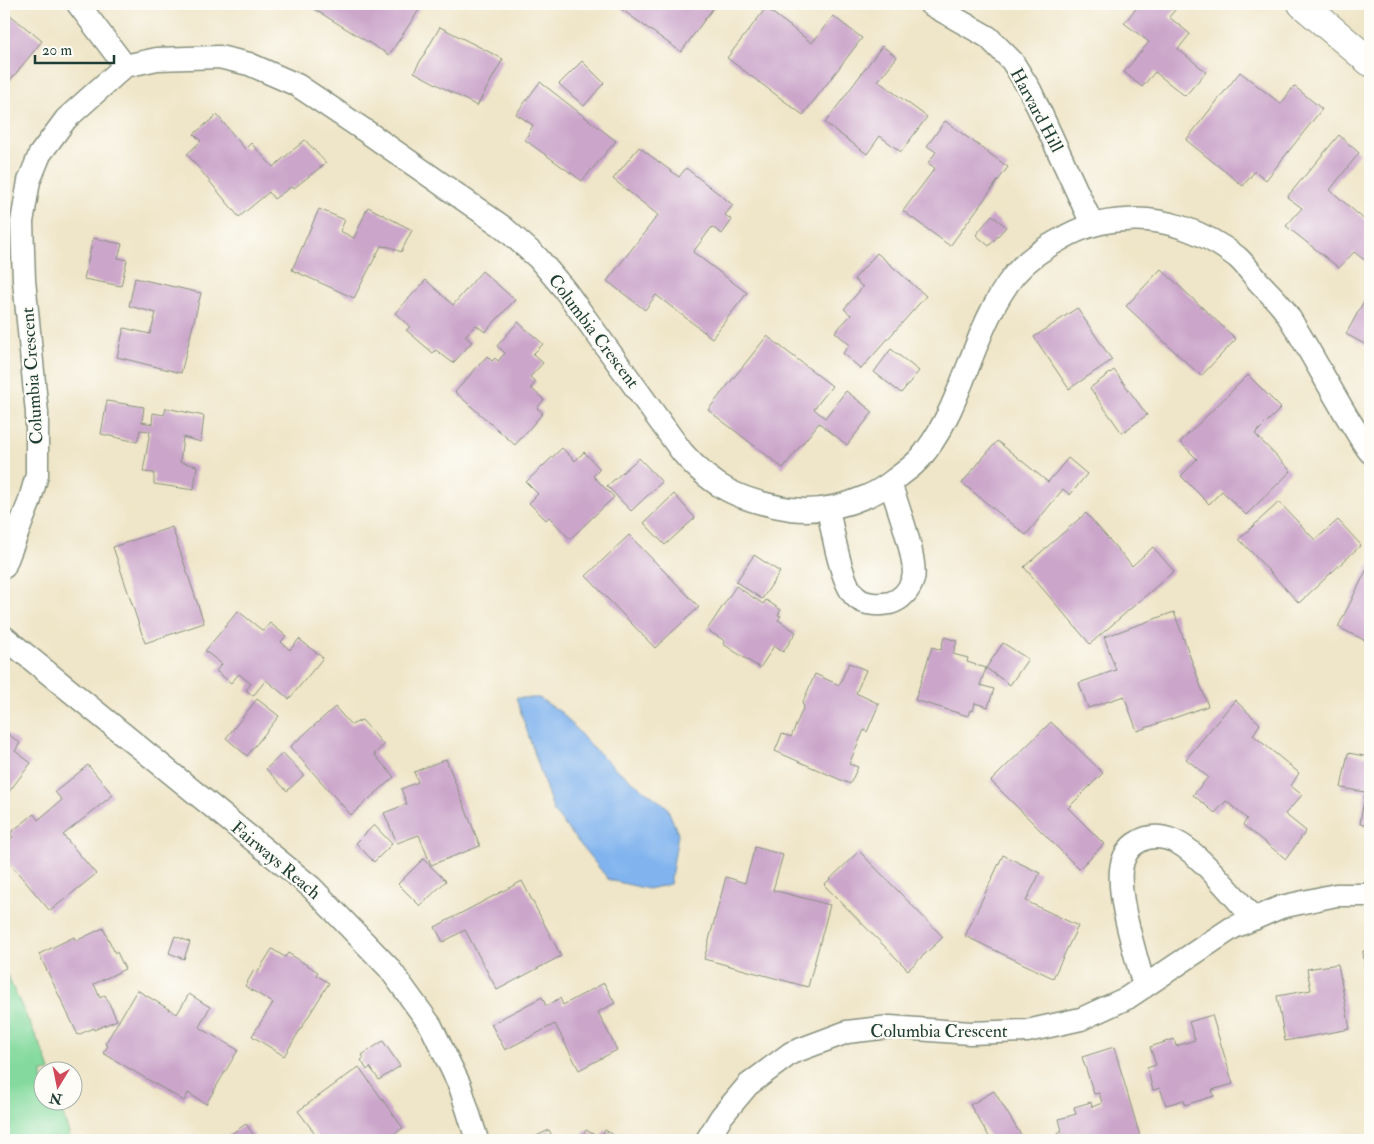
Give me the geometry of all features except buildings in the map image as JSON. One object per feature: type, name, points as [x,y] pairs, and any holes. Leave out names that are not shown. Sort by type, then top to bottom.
[{"type":"street","points":[[78,4],[125,66]]},
{"type":"street","name":"Harvard Hill","points":[[930,4],[988,37],[1012,62],[1030,90],[1092,224]]},
{"type":"street","points":[[1302,4],[1370,62]]},
{"type":"street","name":"Columbia Crescent","points":[[4,567],[29,503],[37,475],[37,413],[24,280],[22,222],[29,181],[40,154],[66,119],[125,66],[157,59],[218,57],[249,64],[297,85],[503,227],[538,258],[565,290],[682,452],[698,471],[719,486],[745,498],[774,506],[802,510],[828,508],[874,494],[911,468],[925,453],[951,409],[991,311],[1016,273],[1050,244],[1092,224],[1130,219],[1166,223],[1208,238],[1238,258],[1284,310],[1370,452]]},
{"type":"street","points":[[828,508],[842,569],[848,586],[857,599],[874,604],[892,602],[906,594],[913,579],[914,562],[890,483]]},
{"type":"street","name":"Fairways Reach","points":[[4,637],[311,887],[389,968],[431,1026],[460,1086],[477,1140]]},
{"type":"street","points":[[1144,987],[1122,893],[1121,870],[1124,856],[1133,844],[1145,838],[1160,837],[1176,842],[1196,856],[1254,919]]},
{"type":"street","name":"Columbia Crescent","points":[[707,1140],[721,1117],[748,1085],[791,1053],[847,1032],[890,1027],[970,1033],[1027,1031],[1081,1020],[1127,998],[1232,928],[1281,907],[1336,895],[1370,895]]},
{"type":"green space","points":[[4,969],[47,1062],[32,1062],[32,1112],[62,1112],[71,1140],[4,1140]]},
{"type":"water","points":[[516,698],[539,698],[562,713],[590,745],[616,769],[667,807],[678,834],[670,884],[648,889],[609,880],[554,812]]}]
